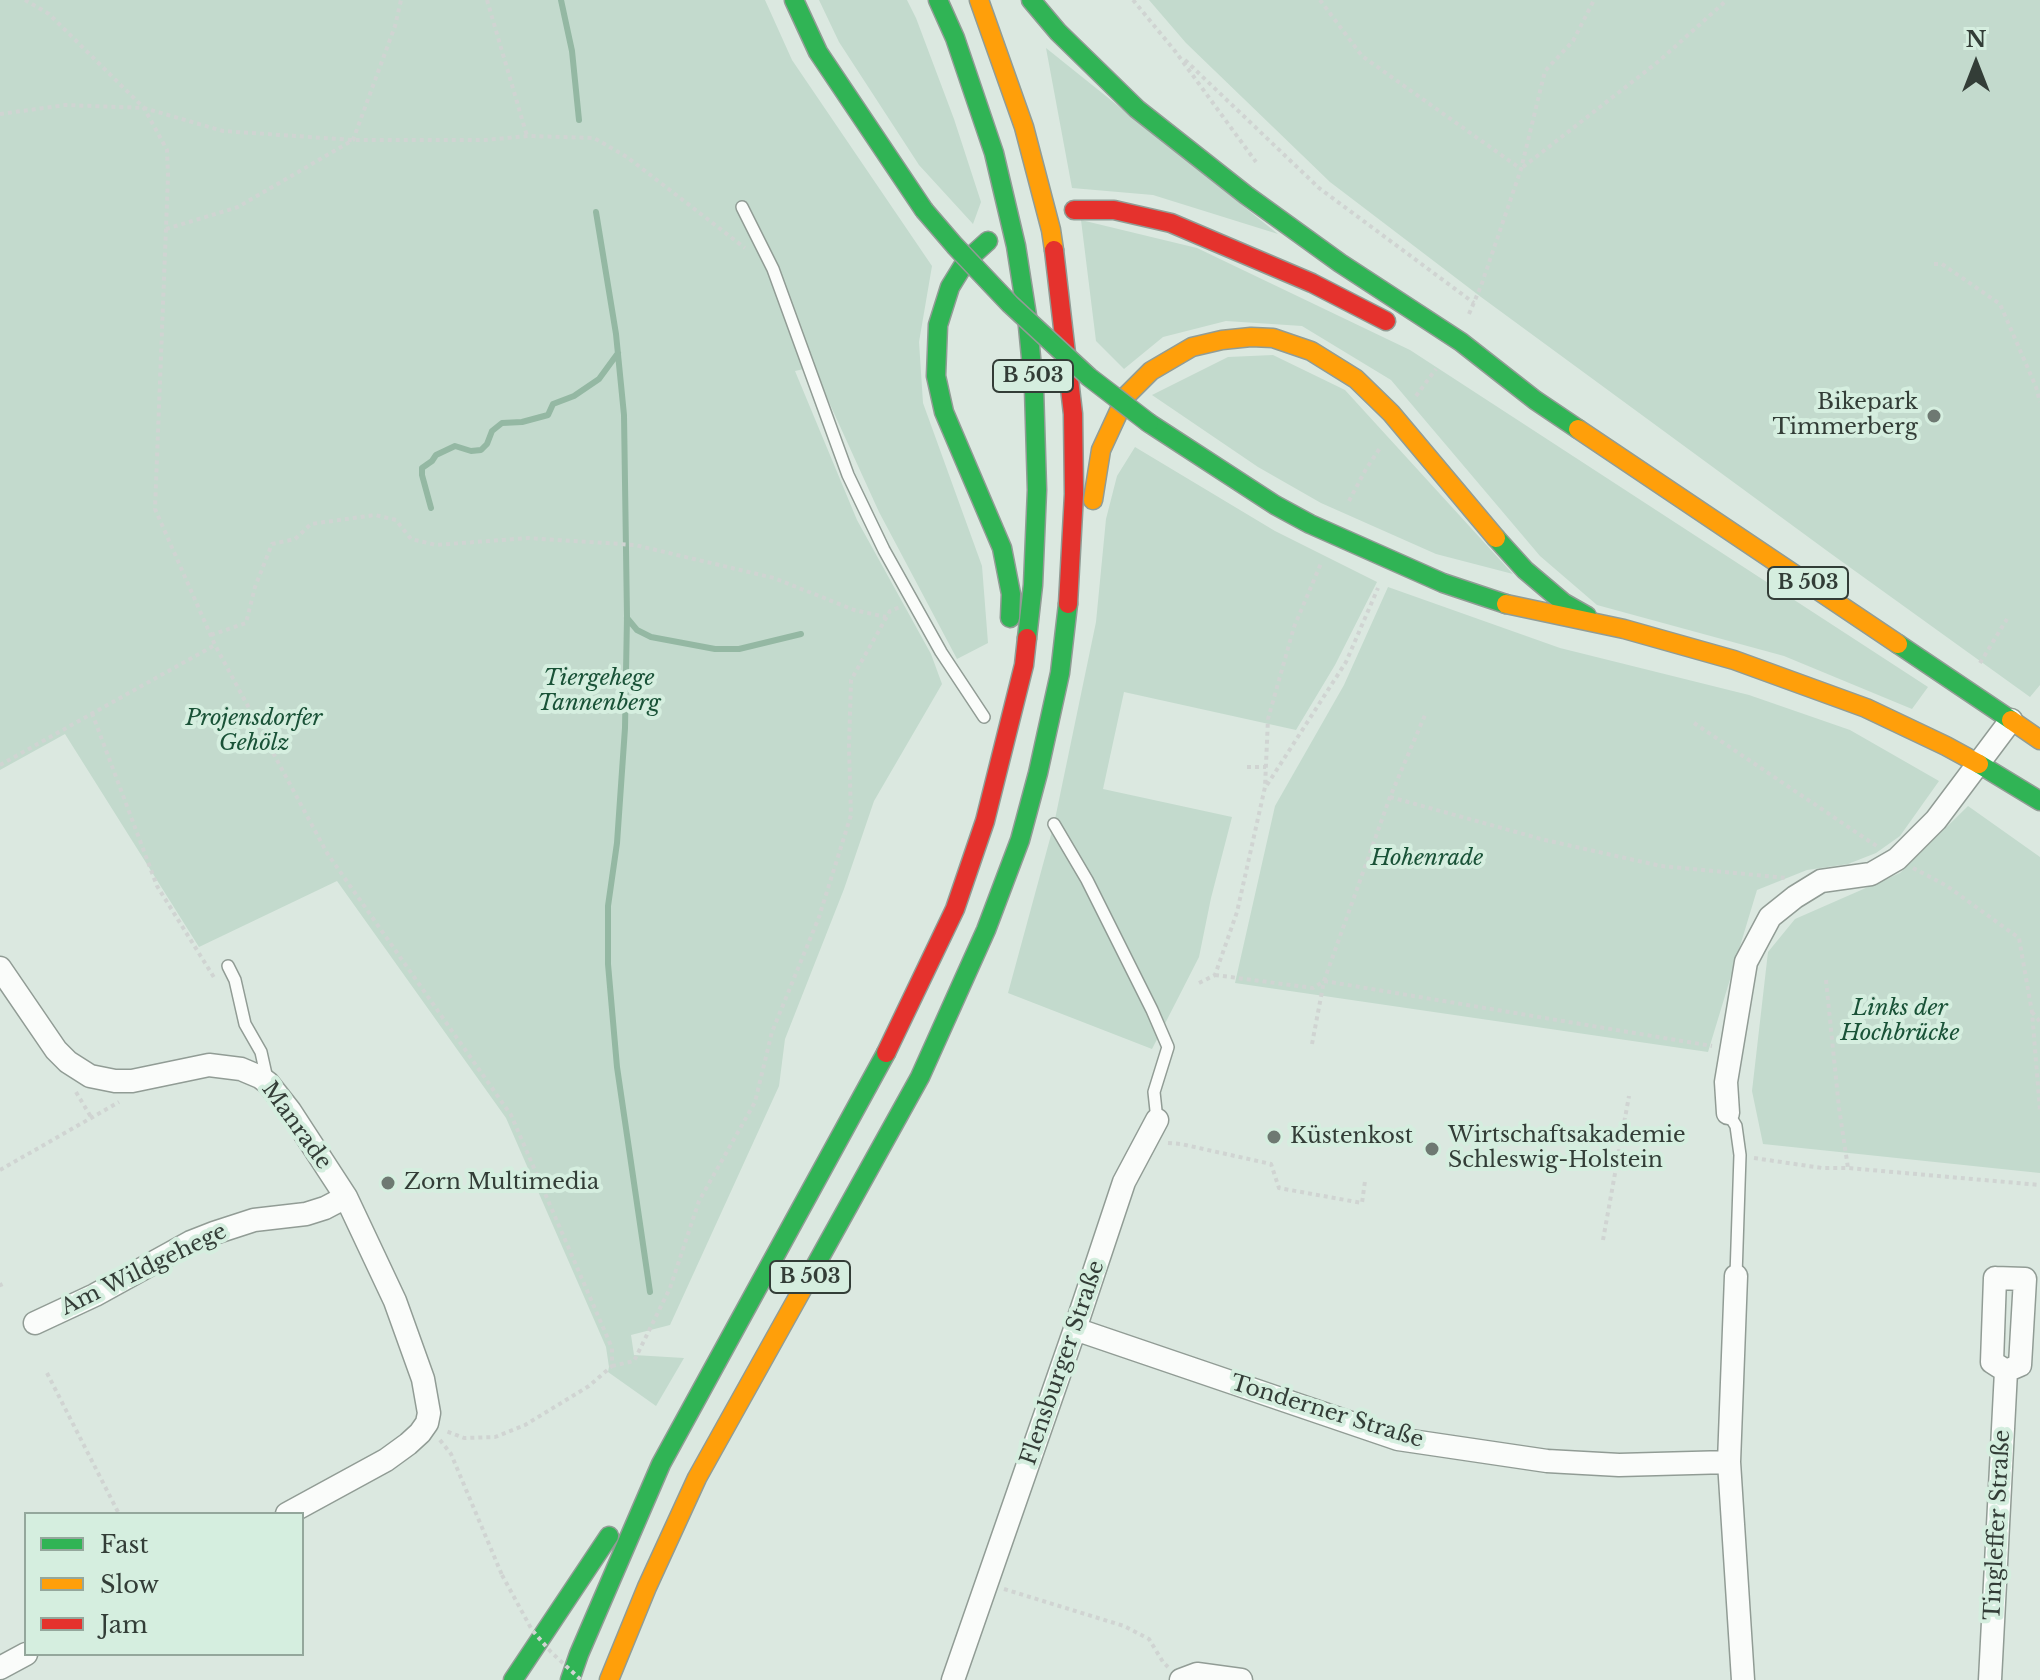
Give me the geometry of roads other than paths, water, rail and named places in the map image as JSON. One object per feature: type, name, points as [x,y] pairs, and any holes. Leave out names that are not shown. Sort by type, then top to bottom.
[{"type":"main road","name":"B 503","points":[[794,0],[818,52],[924,210],[1010,304],[1089,377],[1149,423],[1275,505],[1310,524],[1443,583],[1517,608],[1605,625],[1734,660],[1866,708],[1979,764]]},
{"type":"main road","name":"B 503","points":[[570,1680],[661,1464],[886,1054],[955,909],[985,821],[1024,665],[1033,585],[1037,490],[1034,388],[1027,316],[1016,246],[997,166],[959,50],[938,0]]},
{"type":"main road","name":"B 503","points":[[609,1680],[697,1478],[920,1077],[986,930],[1020,840],[1038,773],[1060,673],[1069,594],[1074,494],[1073,414],[1051,230],[1024,127],[979,0]]},
{"type":"main road","name":"B 503","points":[[1031,0],[1058,32],[1137,109],[1340,263],[1461,342],[1535,400],[2011,720]]},
{"type":"main road","points":[[1074,210],[1114,210],[1171,223],[1312,283],[1404,332]]},
{"type":"main road","name":"B 503","points":[[988,241],[966,261],[950,287],[938,325],[936,376],[944,412],[1002,548],[1011,594],[1001,763]]},
{"type":"main road","points":[[1069,594],[1086,549],[1101,450],[1126,396],[1151,371],[1192,347],[1222,340],[1273,338],[1311,351],[1356,379],[1379,399],[1525,570],[1564,603],[1605,625]]},
{"type":"main road","name":"B 503","points":[[1464,366],[1535,400]]},
{"type":"main road","points":[[2011,720],[2040,740]]},
{"type":"main road","points":[[1979,764],[2040,801]]},
{"type":"main road","points":[[513,1680],[635,1496],[661,1464]]},
{"type":"street","points":[[1728,1113],[1726,1082],[1746,962],[1770,917],[1821,881],[1871,874],[1897,859],[1936,820],[2011,720]]},
{"type":"street","name":"Manrade","points":[[0,968],[56,1050],[84,1073],[97,1078],[132,1081],[209,1065],[241,1069],[260,1077],[290,1111],[346,1197],[395,1301],[418,1366],[429,1413],[420,1433],[386,1460],[291,1512]]},
{"type":"street","name":"Flensburger Straße","points":[[953,1680],[1124,1182],[1157,1120]]},
{"type":"street","name":"Am Wildgehege","points":[[35,1323],[95,1295],[191,1242],[254,1220],[306,1214],[346,1197]]},
{"type":"street","points":[[1736,1276],[1729,1462],[1743,1680]]},
{"type":"street","name":"Tonderner Straße","points":[[1075,1329],[1398,1439],[1547,1461],[1619,1465],[1729,1462]]},
{"type":"street","name":"Tingleffer Straße","points":[[1990,1680],[2006,1371]]},
{"type":"street","points":[[0,1668],[24,1655]]},
{"type":"street","points":[[1181,1680],[1197,1674],[1241,1680]]},
{"type":"lane","points":[[742,207],[773,269],[848,475],[884,550],[941,652],[984,717]]},
{"type":"lane","name":"Flensburger Straße","points":[[1054,824],[1106,919],[1168,1047],[1154,1092],[1157,1120]]},
{"type":"lane","points":[[228,966],[235,980],[245,1024],[261,1052],[268,1083]]},
{"type":"lane","points":[[1728,1113],[1736,1126],[1740,1155],[1736,1276]]},
{"type":"waterway","points":[[561,0],[572,51],[579,120]]},
{"type":"waterway","points":[[596,212],[616,334],[624,415],[625,728],[617,843],[608,906],[608,964],[617,1067],[650,1292]]},
{"type":"waterway","points":[[431,508],[422,468],[436,455],[455,446],[471,451],[481,450],[492,431],[502,423],[522,422],[548,415],[553,404],[574,396],[599,379],[618,353]]},
{"type":"waterway","points":[[627,618],[637,630],[651,637],[715,649],[739,649],[801,634]]},
{"type":"place","name":"Bikepark Timmerberg","points":[[1934,416]]},
{"type":"place","name":"Küstenkost","points":[[1274,1137]]},
{"type":"place","name":"Wirtschaftsakademie Schleswig-Holstein","points":[[1432,1149]]},
{"type":"place","name":"Zorn Multimedia","points":[[388,1183]]},
{"type":"park label","name":"Tiergehege Tannenberg","points":[[599,692]]},
{"type":"park label","name":"Projensdorfer Gehölz","points":[[254,732]]},
{"type":"park label","name":"Hohenrade","points":[[1427,859]]},
{"type":"park label","name":"Links der Hochbrücke","points":[[1900,1022]]}]
